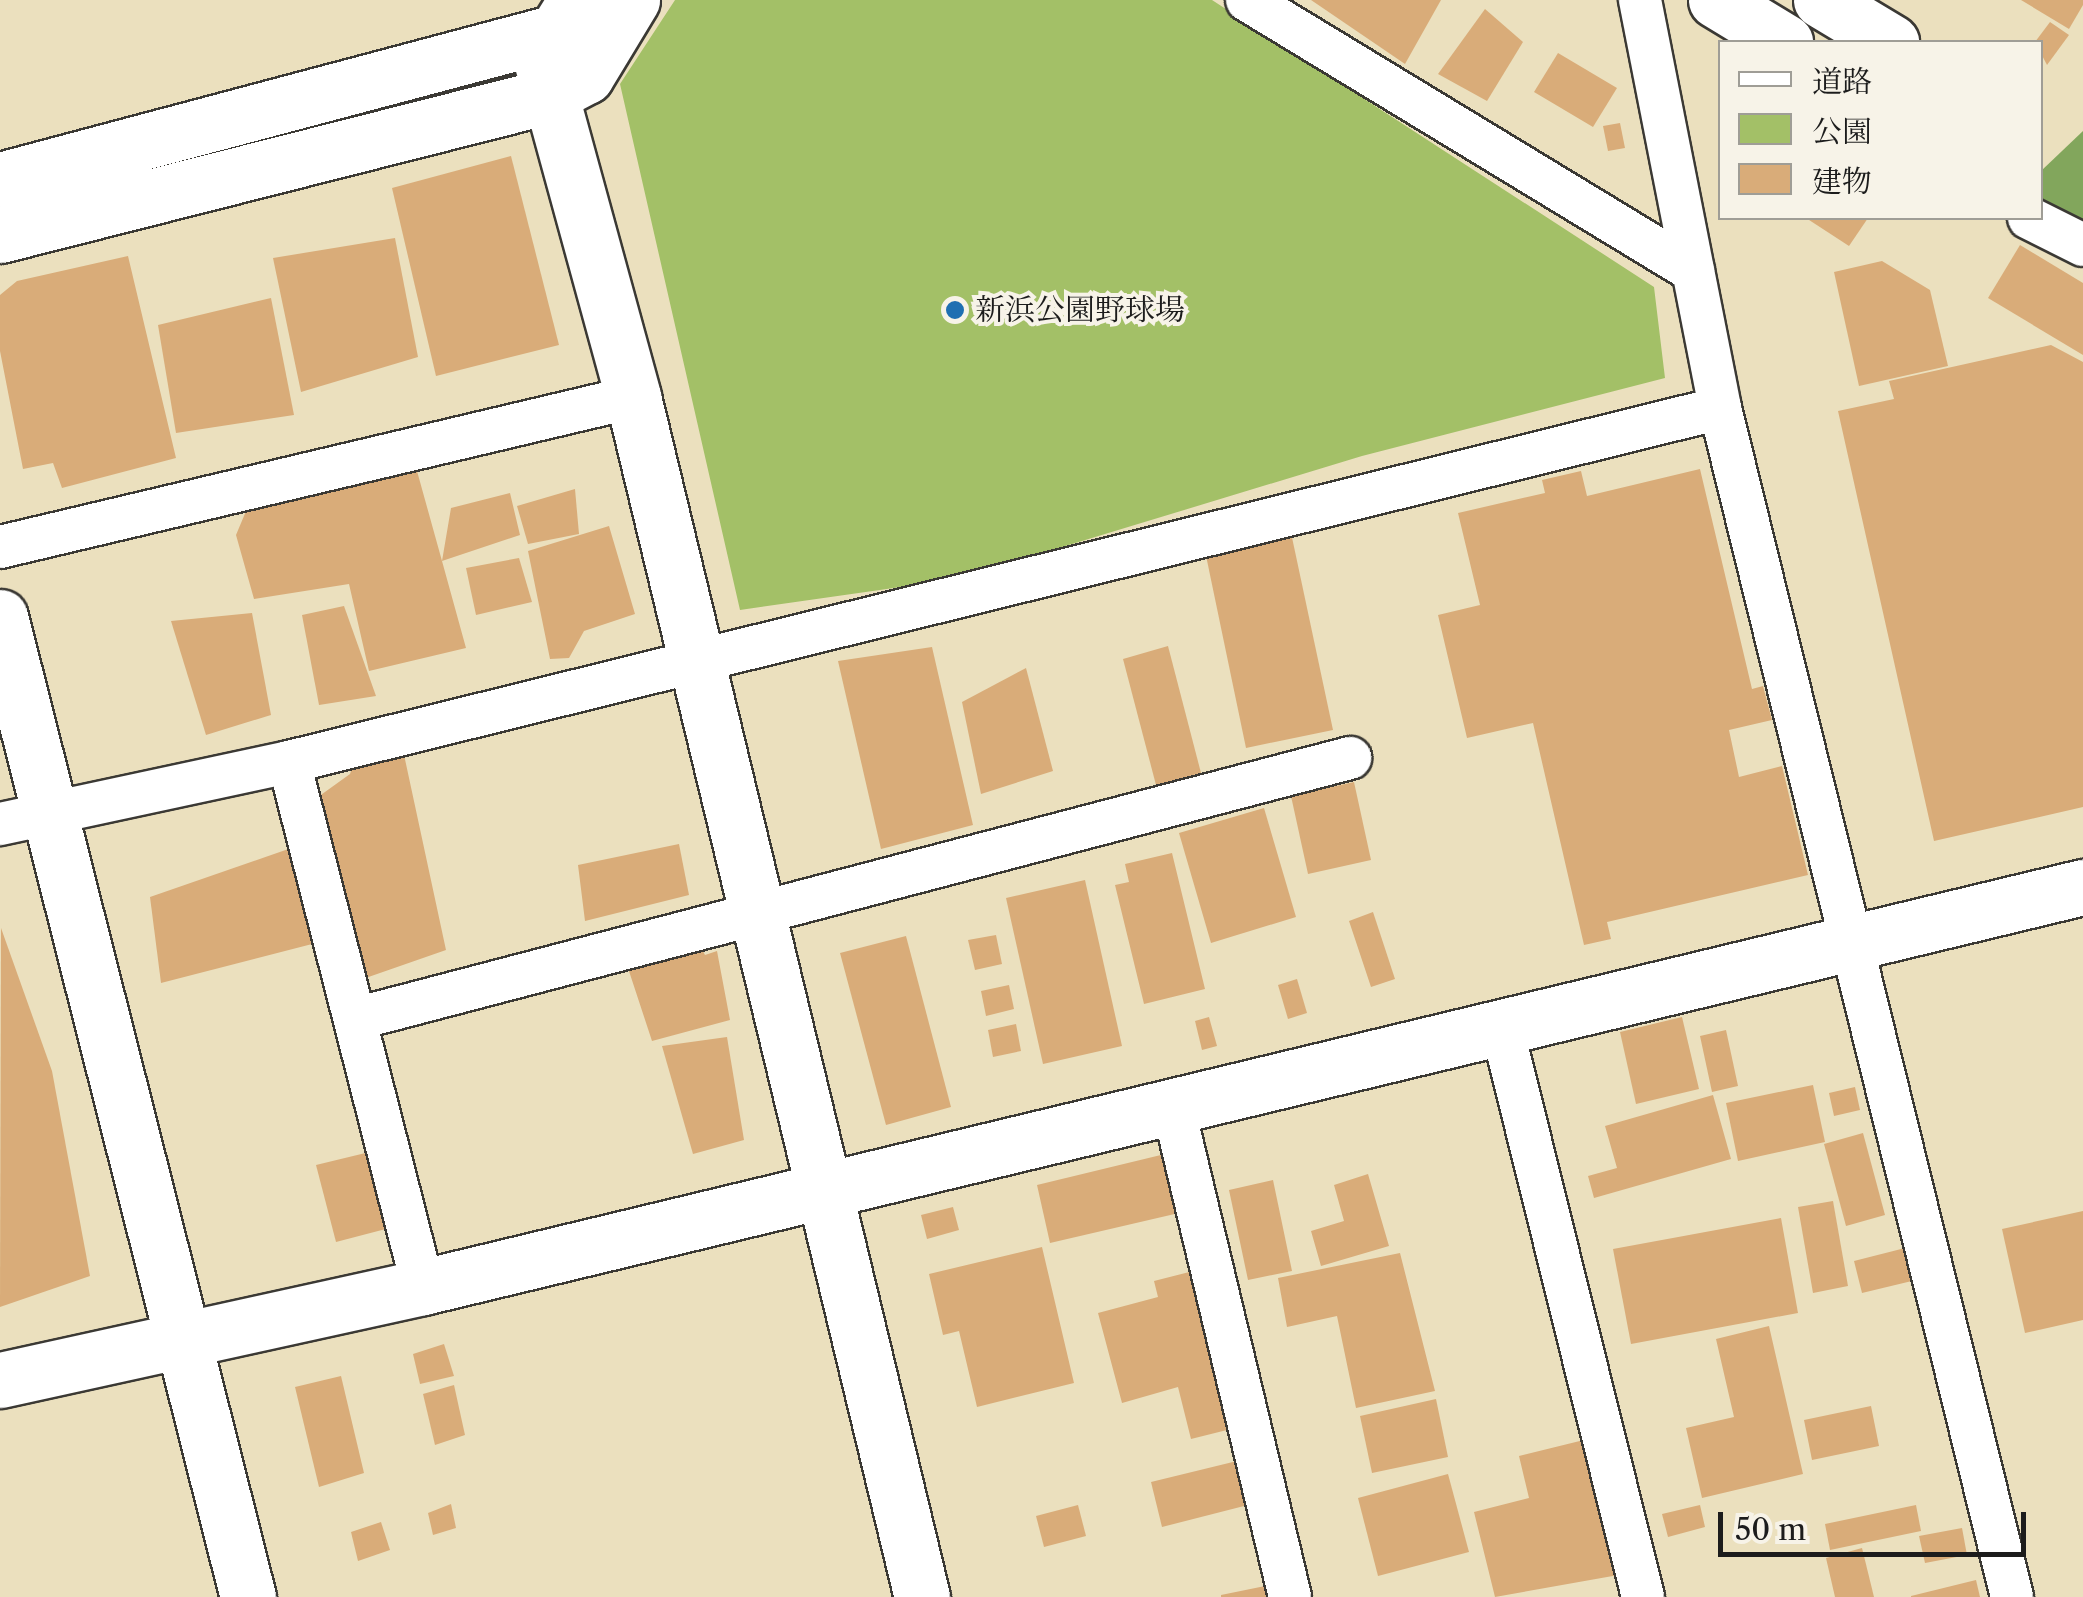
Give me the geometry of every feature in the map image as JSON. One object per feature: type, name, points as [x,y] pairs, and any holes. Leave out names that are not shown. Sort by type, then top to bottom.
[{"type":"street","points":[[0,180],[556,32],[576,0]]},
{"type":"street","points":[[0,234],[548,96],[586,76],[632,0]]},
{"type":"street","points":[[1247,0],[1693,271]]},
{"type":"street","points":[[1640,0],[1720,408],[1857,945],[2012,1597]]},
{"type":"street","points":[[1716,0],[1782,40]]},
{"type":"street","points":[[1821,0],[1888,40]]},
{"type":"street","points":[[535,38],[633,397],[753,913],[826,1188],[922,1597]]},
{"type":"street","points":[[2033,220],[2083,245]]},
{"type":"street","points":[[0,547],[633,397]]},
{"type":"street","points":[[24,818],[289,762],[1720,408]]},
{"type":"street","points":[[0,617],[24,818],[187,1342],[248,1597]]},
{"type":"street","points":[[355,1019],[1350,758]]},
{"type":"street","points":[[289,762],[424,1287]]},
{"type":"street","points":[[0,1380],[424,1287],[1172,1102],[1857,945],[2083,887]]},
{"type":"street","points":[[1501,1024],[1643,1597]]},
{"type":"street","points":[[1172,1102],[1290,1597]]},
{"type":"green space","points":[[675,0],[1212,0],[1654,287],[1665,378],[1362,456],[957,579],[740,610],[620,84]]},
{"type":"green space","points":[[2083,131],[2083,229],[2043,200],[2043,169]]},
{"type":"building","points":[[1311,0],[1441,0],[1405,64]]},
{"type":"building","points":[[2021,0],[2083,0],[2083,5],[2069,29]]},
{"type":"building","points":[[1485,9],[1523,42],[1487,101],[1438,74]]},
{"type":"building","points":[[2050,22],[2069,35],[2047,65],[2043,40],[2036,40]]},
{"type":"building","points":[[1558,53],[1617,88],[1593,127],[1534,92]]},
{"type":"building","points":[[1620,123],[1625,148],[1608,151],[1603,126]]},
{"type":"building","points":[[511,156],[559,345],[436,376],[392,188]]},
{"type":"building","points":[[1809,220],[1867,220],[1849,246]]},
{"type":"building","points":[[395,238],[418,357],[301,392],[273,258]]},
{"type":"building","points":[[2020,245],[2083,283],[2083,355],[1988,298]]},
{"type":"building","points":[[128,256],[176,458],[62,488],[53,463],[23,469],[0,351],[0,295],[17,281]]},
{"type":"building","points":[[1882,261],[1930,290],[1948,366],[1859,386],[1834,272]]},
{"type":"building","points":[[271,298],[294,415],[176,433],[158,325]]},
{"type":"building","points":[[2051,345],[2083,362],[2083,807],[1934,841],[1838,411],[1894,399],[1889,381]]},
{"type":"building","points":[[1700,469],[1752,689],[1763,686],[1772,720],[1729,730],[1739,777],[1782,766],[1808,875],[1607,922],[1611,939],[1584,945],[1533,723],[1467,738],[1438,615],[1480,605],[1458,513],[1545,493],[1542,480],[1581,471],[1587,496]]},
{"type":"building","points":[[417,471],[466,648],[369,671],[349,584],[254,599],[236,535],[249,504]]},
{"type":"building","points":[[575,489],[579,534],[528,544],[517,506]]},
{"type":"building","points":[[510,493],[520,535],[442,561],[451,508]]},
{"type":"building","points":[[609,526],[635,614],[584,631],[569,658],[550,659],[528,551]]},
{"type":"building","points":[[1290,528],[1333,730],[1246,748],[1204,546]]},
{"type":"building","points":[[519,558],[532,602],[476,615],[466,568]]},
{"type":"building","points":[[344,606],[376,696],[319,705],[302,615]]},
{"type":"building","points":[[252,613],[271,715],[206,735],[171,621]]},
{"type":"building","points":[[1168,646],[1201,773],[1156,785],[1123,659]]},
{"type":"building","points":[[932,647],[973,825],[881,849],[838,661]]},
{"type":"building","points":[[1026,668],[1053,771],[981,794],[962,702]]},
{"type":"building","points":[[403,750],[446,950],[357,981],[318,797],[350,774],[355,759]]},
{"type":"building","points":[[1354,782],[1371,860],[1308,874],[1291,796]]},
{"type":"building","points":[[1264,808],[1296,917],[1211,943],[1179,833]]},
{"type":"building","points":[[679,844],[689,895],[585,921],[578,865]]},
{"type":"building","points":[[297,846],[316,943],[161,983],[150,897]]},
{"type":"building","points":[[1172,853],[1205,989],[1144,1004],[1115,885],[1129,882],[1125,864]]},
{"type":"building","points":[[1085,880],[1122,1046],[1043,1064],[1006,898]]},
{"type":"building","points":[[1373,912],[1395,979],[1371,987],[1349,921]]},
{"type":"building","points":[[1,928],[52,1071],[90,1276],[0,1307]]},
{"type":"building","points":[[996,935],[1002,964],[975,970],[968,940]]},
{"type":"building","points":[[695,936],[705,955],[717,951],[730,1020],[652,1041],[627,965]]},
{"type":"building","points":[[906,936],[951,1107],[886,1125],[840,953]]},
{"type":"building","points":[[1297,979],[1307,1013],[1288,1019],[1278,985]]},
{"type":"building","points":[[1009,985],[1014,1009],[986,1016],[981,991]]},
{"type":"building","points":[[1209,1017],[1217,1046],[1202,1050],[1195,1021]]},
{"type":"building","points":[[1682,1017],[1699,1089],[1636,1104],[1620,1032]]},
{"type":"building","points":[[1016,1024],[1021,1051],[993,1057],[988,1030]]},
{"type":"building","points":[[1726,1030],[1738,1086],[1712,1092],[1700,1036]]},
{"type":"building","points":[[727,1037],[744,1140],[693,1154],[662,1046]]},
{"type":"building","points":[[1813,1085],[1825,1142],[1738,1161],[1726,1103]]},
{"type":"building","points":[[1855,1087],[1860,1110],[1834,1116],[1829,1093]]},
{"type":"building","points":[[1713,1095],[1731,1159],[1594,1198],[1588,1176],[1617,1168],[1605,1126]]},
{"type":"building","points":[[1863,1133],[1885,1215],[1846,1226],[1824,1144]]},
{"type":"building","points":[[382,1149],[401,1225],[336,1242],[316,1165]]},
{"type":"building","points":[[1165,1154],[1179,1213],[1050,1243],[1037,1185]]},
{"type":"building","points":[[1368,1174],[1389,1246],[1321,1266],[1311,1231],[1344,1221],[1334,1185]]},
{"type":"building","points":[[1273,1180],[1292,1271],[1248,1280],[1229,1190]]},
{"type":"building","points":[[1833,1201],[1848,1286],[1813,1293],[1798,1207]]},
{"type":"building","points":[[953,1207],[959,1230],[927,1239],[921,1215]]},
{"type":"building","points":[[2083,1211],[2083,1320],[2025,1333],[2002,1229]]},
{"type":"building","points":[[1781,1218],[1798,1313],[1631,1344],[1613,1249]]},
{"type":"building","points":[[1042,1247],[1074,1383],[977,1407],[959,1331],[943,1335],[929,1274]]},
{"type":"building","points":[[1909,1247],[1916,1280],[1862,1293],[1854,1261]]},
{"type":"building","points":[[1400,1253],[1435,1391],[1356,1408],[1337,1316],[1287,1327],[1278,1278]]},
{"type":"building","points":[[1205,1268],[1247,1425],[1191,1439],[1178,1387],[1122,1403],[1098,1313],[1158,1297],[1154,1281]]},
{"type":"building","points":[[1769,1326],[1803,1474],[1702,1498],[1686,1428],[1734,1417],[1716,1339]]},
{"type":"building","points":[[444,1344],[454,1376],[420,1384],[413,1354]]},
{"type":"building","points":[[341,1376],[364,1473],[319,1487],[295,1387]]},
{"type":"building","points":[[454,1385],[465,1435],[435,1445],[423,1394]]},
{"type":"building","points":[[1436,1399],[1448,1457],[1372,1473],[1360,1416]]},
{"type":"building","points":[[1871,1406],[1879,1446],[1812,1460],[1804,1420]]},
{"type":"building","points":[[1592,1438],[1624,1574],[1495,1597],[1474,1512],[1529,1498],[1519,1456]]},
{"type":"building","points":[[1237,1461],[1248,1505],[1162,1527],[1151,1482]]},
{"type":"building","points":[[1448,1474],[1469,1552],[1378,1576],[1358,1498]]},
{"type":"building","points":[[451,1504],[456,1528],[433,1535],[428,1513]]},
{"type":"building","points":[[1078,1505],[1086,1536],[1044,1547],[1036,1516]]},
{"type":"building","points":[[1700,1505],[1705,1527],[1668,1537],[1662,1514]]},
{"type":"building","points":[[1916,1505],[1921,1531],[1830,1550],[1825,1524]]},
{"type":"building","points":[[381,1522],[390,1550],[358,1561],[351,1532]]},
{"type":"building","points":[[1962,1528],[1967,1555],[1925,1563],[1919,1536]]},
{"type":"building","points":[[1862,1548],[1874,1597],[1835,1597],[1826,1558]]},
{"type":"building","points":[[1976,1580],[1980,1597],[1911,1597],[1911,1596]]},
{"type":"building","points":[[1270,1585],[1272,1597],[1221,1597],[1221,1595]]},
{"type":"place","name":"新浜公園野球場","points":[[955,310]]}]
